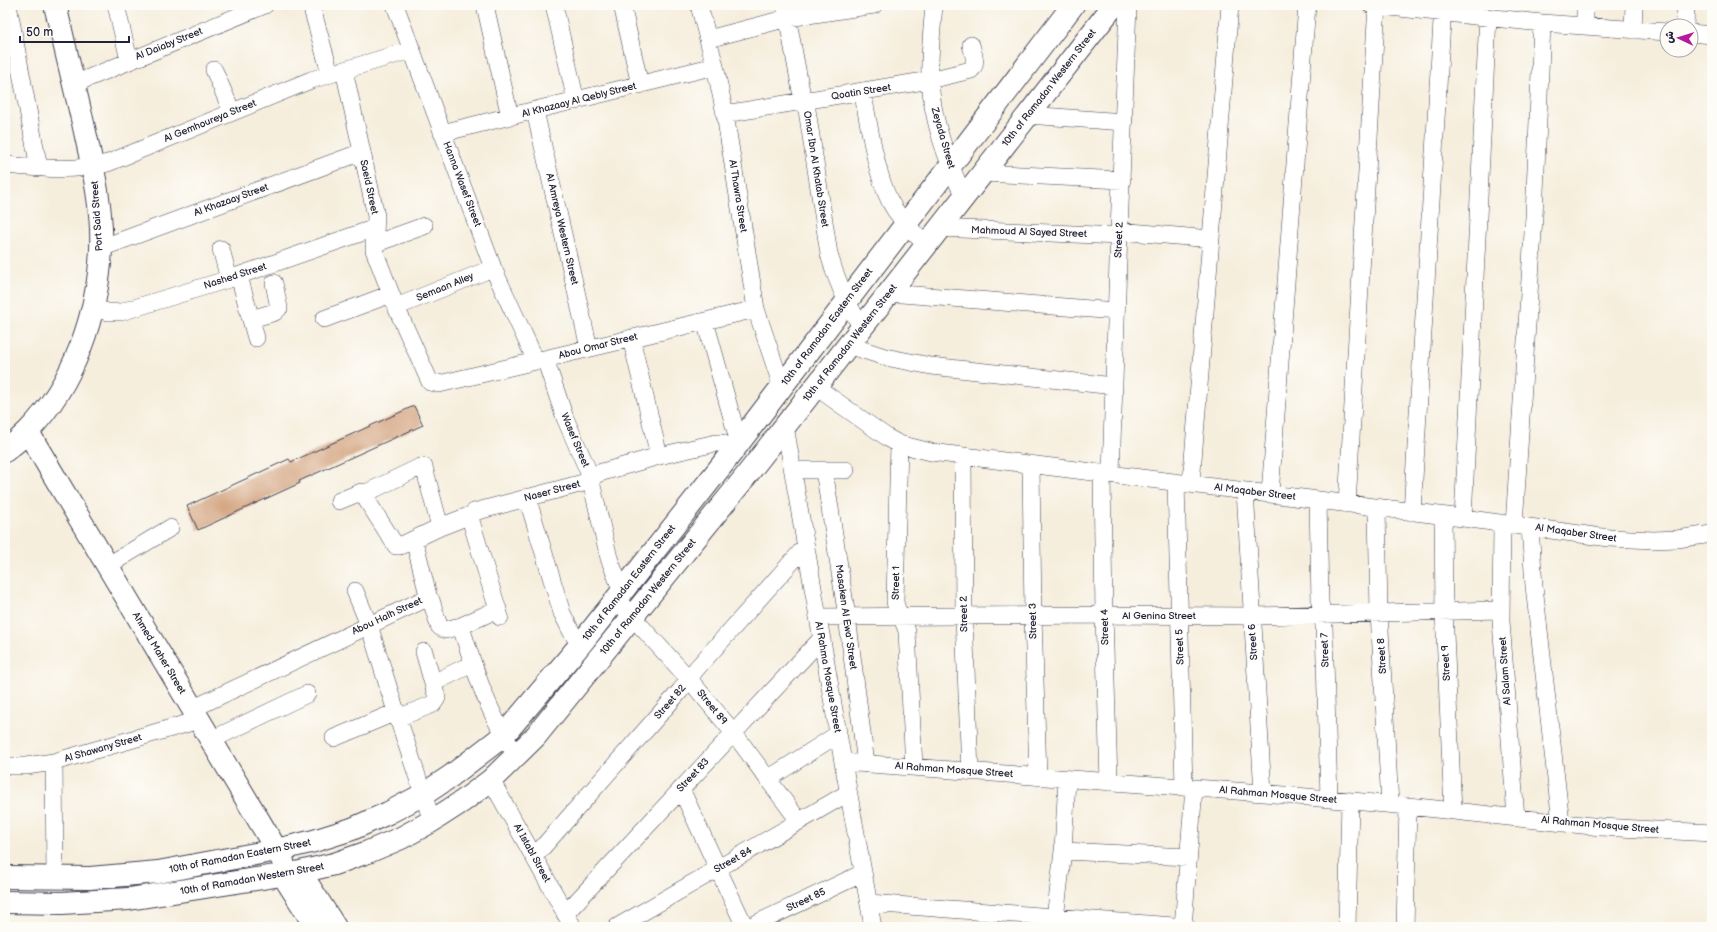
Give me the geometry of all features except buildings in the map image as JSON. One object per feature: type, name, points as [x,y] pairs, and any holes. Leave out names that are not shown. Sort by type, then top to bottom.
[{"type":"street","points":[[8,5],[39,168]]},
{"type":"street","name":"Port Said Street","points":[[5,451],[28,432],[48,406],[73,362],[84,335],[92,308],[98,278],[101,248],[99,208],[93,167],[55,5]]},
{"type":"street","points":[[116,5],[129,60]]},
{"type":"street","name":"Al Daiaby Street","points":[[74,84],[265,5]]},
{"type":"street","name":"Saeid Street","points":[[311,5],[337,72],[362,152],[376,216],[374,250],[428,379],[430,382],[439,384]]},
{"type":"street","name":"Hanna Wasef Street","points":[[395,5],[493,268],[541,360]]},
{"type":"street","points":[[485,5],[510,117]]},
{"type":"street","points":[[554,5],[576,101]]},
{"type":"street","points":[[622,5],[640,85]]},
{"type":"street","name":"Al Thawra Street","points":[[699,5],[715,66],[725,114],[756,309],[782,386]]},
{"type":"street","points":[[708,39],[787,12],[874,5]]},
{"type":"street","name":"Zeyada Street","points":[[934,5],[930,80],[936,122],[950,166],[964,197]]},
{"type":"street","name":"10th of Ramadan Eastern Street","points":[[5,877],[56,879],[97,878],[158,872],[277,850],[314,841],[352,829],[388,813],[424,794],[451,776],[503,736],[580,645],[732,453],[1073,5]]},
{"type":"street","name":"10th of Ramadan Western Street","points":[[5,902],[62,903],[129,899],[291,874],[334,864],[401,838],[432,821],[463,801],[491,780],[535,737],[742,481],[1114,5]]},
{"type":"street","name":"Street 2","points":[[1107,474],[1114,386],[1128,5]]},
{"type":"street","name":"Street 5","points":[[1183,927],[1188,857],[1189,788],[1179,616],[1183,483],[1211,239],[1230,5]]},
{"type":"street","points":[[1270,494],[1307,5]]},
{"type":"street","points":[[1347,504],[1375,5],[1443,9],[1488,17],[1521,13],[1542,23],[1659,32]]},
{"type":"street","points":[[1585,5],[1586,26]]},
{"type":"street","points":[[1633,30],[1634,5]]},
{"type":"street","points":[[1685,18],[1686,5]]},
{"type":"street","points":[[1412,512],[1443,9]]},
{"type":"street","name":"Omar Ibn Al Khatab Street","points":[[787,12],[807,110],[829,254],[833,270],[846,302],[862,328]]},
{"type":"street","points":[[1463,518],[1488,17]]},
{"type":"street","points":[[1542,23],[1534,217],[1515,525],[1534,586],[1561,823]]},
{"type":"street","points":[[1699,34],[1712,35]]},
{"type":"street","name":"Qoatin Street","points":[[725,114],[930,80],[973,68],[975,62],[971,45]]},
{"type":"street","name":"Al Gemhoureya Street","points":[[5,165],[69,169],[93,167],[108,163],[232,112],[337,72],[411,50]]},
{"type":"street","name":"Al Khazaay Al Qebly Street","points":[[442,133],[715,66]]},
{"type":"street","points":[[214,70],[232,112]]},
{"type":"street","points":[[862,91],[884,187],[895,210],[926,245]]},
{"type":"street","name":"Al Amreya Western Street","points":[[535,111],[589,348]]},
{"type":"street","points":[[1028,115],[1124,122]]},
{"type":"street","name":"Al Khazaay Street","points":[[101,248],[362,152]]},
{"type":"street","points":[[983,172],[1122,180]]},
{"type":"street","name":"Nashed Street","points":[[92,308],[108,312],[121,312],[375,236],[424,226]]},
{"type":"street","name":"Mahmoud Al Sayed Street","points":[[939,228],[1119,233],[1211,239]]},
{"type":"street","points":[[221,249],[251,318],[256,338]]},
{"type":"street","name":"Semaan Alley","points":[[324,319],[394,300],[493,268]]},
{"type":"street","points":[[251,318],[277,310],[279,305],[274,283]]},
{"type":"street","points":[[889,293],[1116,311]]},
{"type":"street","name":"Abou Omar Street","points":[[439,384],[756,309]]},
{"type":"street","points":[[705,321],[732,453],[742,481]]},
{"type":"street","points":[[631,338],[659,456]]},
{"type":"street","points":[[848,345],[885,357],[931,366],[1114,386]]},
{"type":"street","points":[[803,359],[819,382]]},
{"type":"street","name":"Wasef Street","points":[[541,360],[591,478],[619,595]]},
{"type":"street","name":"Al Maqaber Street","points":[[819,382],[875,430],[899,444],[916,449],[1632,540],[1677,539],[1712,534]]},
{"type":"street","name":"Al Rahma Mosque Street","points":[[785,426],[848,793],[873,927]]},
{"type":"street","name":"Ahmed Maher Street","points":[[28,432],[291,874],[316,927]]},
{"type":"street","name":"Naser Street","points":[[366,493],[366,499],[395,545],[400,546],[440,527],[471,516],[477,510],[583,483],[598,473],[659,456],[716,443],[722,443],[732,453]]},
{"type":"street","name":"Street 1","points":[[899,444],[895,601],[896,607],[907,632],[914,767]]},
{"type":"street","name":"Street 2","points":[[963,456],[964,616],[970,772]]},
{"type":"street","name":"Street 3","points":[[1031,464],[1033,616],[1038,777]]},
{"type":"street","points":[[339,501],[359,493],[366,493],[420,467],[424,467],[440,527]]},
{"type":"street","points":[[793,470],[846,470]]},
{"type":"street","name":"Masaken Al Ewa' Street","points":[[824,470],[847,617],[866,764]]},
{"type":"street","name":"Street 4","points":[[1107,474],[1104,615],[1109,782]]},
{"type":"street","name":"Street 6","points":[[1246,491],[1263,793]]},
{"type":"street","points":[[527,498],[562,613],[580,645]]},
{"type":"street","name":"Street 7","points":[[1318,500],[1320,602],[1324,626],[1329,799]]},
{"type":"street","name":"Street 8","points":[[1377,508],[1379,613],[1390,804]]},
{"type":"street","points":[[471,516],[471,521],[499,613],[458,627],[462,630],[472,664],[487,703],[503,736],[517,756]]},
{"type":"street","name":"Street 9","points":[[1443,516],[1444,611],[1453,811]]},
{"type":"street","name":"Al Salam Street","points":[[1515,525],[1501,610],[1516,818]]},
{"type":"street","points":[[107,566],[170,528]]},
{"type":"street","points":[[414,539],[429,599]]},
{"type":"street","name":"Street 82","points":[[534,856],[697,668],[806,546]]},
{"type":"street","points":[[355,591],[369,625],[432,821]]},
{"type":"street","name":"Street 89","points":[[619,595],[633,616],[689,679],[733,732],[799,821]]},
{"type":"street","name":"Abou Halh Street","points":[[196,715],[369,625],[425,599],[429,599],[441,629],[448,630],[458,627]]},
{"type":"street","name":"Al Genina Street","points":[[818,617],[1104,615],[1252,616],[1501,610]]},
{"type":"street","name":"Street 83","points":[[569,920],[681,789],[822,638]]},
{"type":"street","points":[[334,738],[435,702],[437,695],[424,652]]},
{"type":"street","points":[[434,683],[472,664]]},
{"type":"street","points":[[211,740],[307,694]]},
{"type":"street","name":"Al Shawany Street","points":[[5,766],[26,766],[54,762],[196,715]]},
{"type":"street","points":[[768,779],[838,734]]},
{"type":"street","points":[[54,762],[56,879]]},
{"type":"street","name":"Al Rahman Mosque Street","points":[[843,762],[1263,793],[1390,804],[1561,823],[1712,833]]},
{"type":"street","points":[[1055,922],[1063,851],[1068,779]]},
{"type":"street","name":"Al Istabl Street","points":[[491,780],[569,920]]},
{"type":"street","points":[[681,789],[719,868],[745,927]]},
{"type":"street","name":"Street 84","points":[[617,927],[848,793]]},
{"type":"street","points":[[1347,927],[1350,801]]},
{"type":"street","points":[[1405,927],[1408,806]]},
{"type":"street","points":[[1063,851],[1188,857]]},
{"type":"street","name":"Street 85","points":[[749,927],[863,873]]},
{"type":"street","name":"Ahmed Maher Street","points":[[291,874],[335,927]]},
{"type":"street","points":[[869,903],[1055,922],[1187,927]]}]
